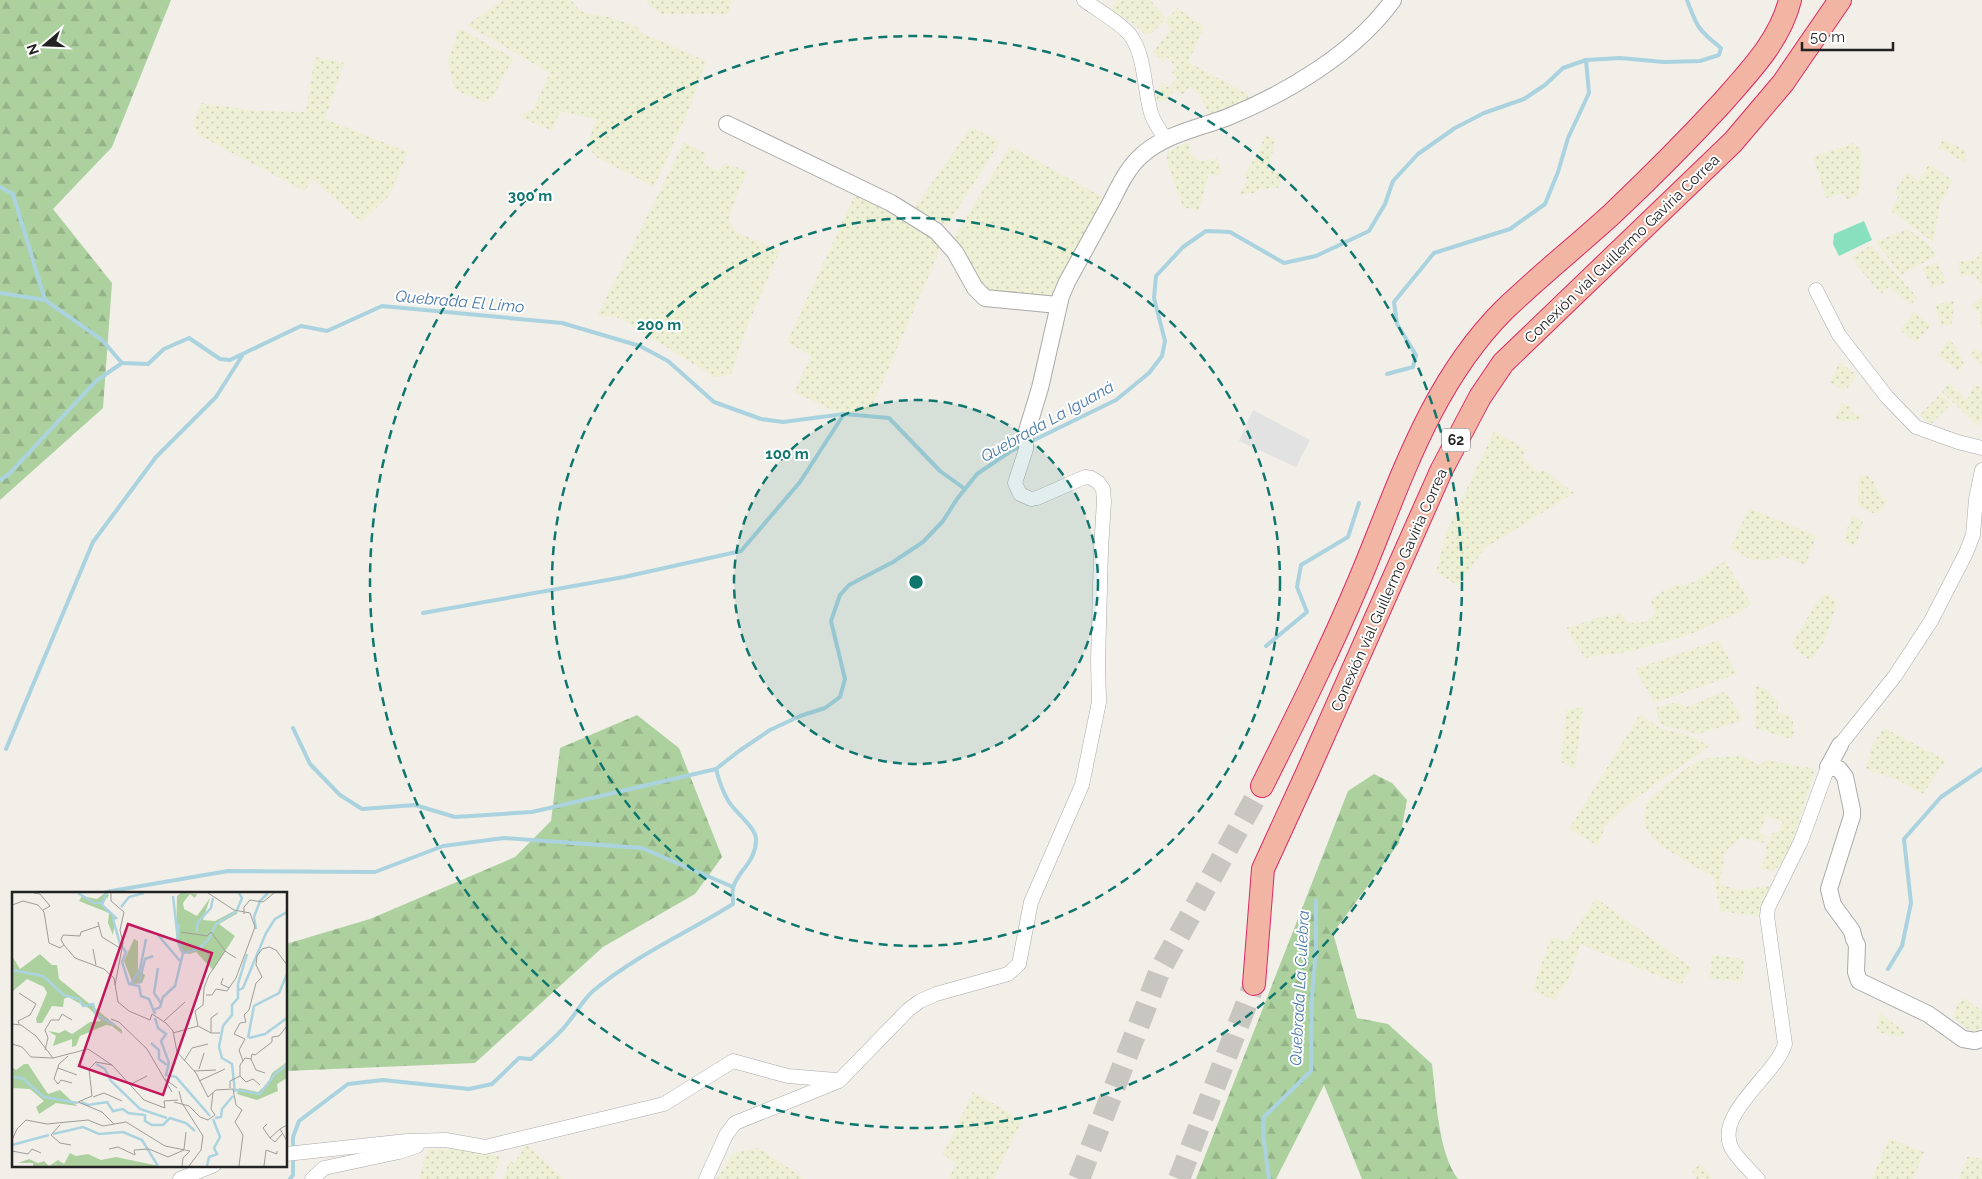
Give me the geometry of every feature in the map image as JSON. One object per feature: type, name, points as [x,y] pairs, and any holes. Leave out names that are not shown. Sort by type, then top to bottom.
[{"type":"highway","name":"Conexión vial Guillermo Gaviria Correa","points":[[1262,786],[1358,583],[1412,449],[1436,400],[1468,352],[1502,312],[1542,274],[1611,215],[1682,147],[1758,61],[1773,39],[1790,0]]},
{"type":"highway","name":"Conexión vial Guillermo Gaviria Correa","points":[[1254,984],[1262,869],[1311,764],[1441,471],[1480,397],[1503,363],[1732,142],[1783,83],[1840,0]]},
{"type":"street","points":[[1084,0],[1126,31],[1133,40],[1138,51],[1150,111],[1166,139]]},
{"type":"street","points":[[706,1179],[726,1135],[735,1124],[839,1081],[908,1010],[920,1001],[936,994],[1008,974],[1014,970],[1020,958],[1031,902],[1082,785],[1099,702],[1100,550],[1104,501],[1103,489],[1098,482],[1085,477],[1037,498],[1024,497],[1017,490],[1015,483],[1040,388],[1058,305],[1067,282],[1123,180],[1141,155],[1166,139],[1229,117],[1296,84],[1368,31],[1393,0]]},
{"type":"street","points":[[727,124],[891,203],[936,231],[955,252],[975,288],[985,298],[1058,305]]},
{"type":"street","points":[[1816,290],[1839,334],[1887,397],[1916,427],[1958,442],[1982,448]]},
{"type":"street","points":[[1758,1179],[1733,1150],[1729,1140],[1729,1132],[1735,1115],[1747,1096],[1779,1059],[1786,1044],[1767,916],[1768,908],[1800,841],[1828,767],[1840,745],[1895,676],[1931,621],[1966,553],[1973,534],[1976,499],[1982,470]]},
{"type":"street","points":[[1828,767],[1839,769],[1845,777],[1852,816],[1829,888],[1830,897],[1857,946],[1856,972],[1859,982],[1928,1014],[1962,1039],[1975,1041],[1982,1039]]},
{"type":"street","points":[[288,1154],[434,1140],[446,1140],[485,1147],[652,1108],[676,1098],[733,1061],[788,1076],[839,1081]]},
{"type":"street","points":[[312,1179],[324,1168],[399,1152],[434,1140]]},
{"type":"street","points":[[180,1179],[213,1166]]},
{"type":"green space","points":[[0,0],[171,0],[112,147],[53,209],[112,283],[103,408],[0,500]]},
{"type":"green space","points":[[503,0],[571,0],[579,10],[636,26],[640,32],[706,61],[690,107],[654,187],[596,157],[589,148],[588,143],[596,119],[560,111],[552,131],[518,116],[533,109],[550,73],[467,25]]},
{"type":"green space","points":[[647,0],[732,0],[728,14],[662,14],[647,4]]},
{"type":"green space","points":[[1118,0],[1150,0],[1166,18],[1153,32],[1146,35],[1130,21],[1111,11]]},
{"type":"green space","points":[[1177,8],[1204,27],[1188,62],[1249,95],[1248,101],[1220,114],[1214,112],[1209,115],[1200,95],[1189,87],[1183,94],[1179,94],[1175,89],[1167,99],[1159,102],[1156,100],[1157,91],[1162,83],[1169,88],[1177,78],[1172,73],[1176,67],[1167,57],[1163,62],[1153,52],[1171,29],[1165,22]]},
{"type":"green space","points":[[459,28],[513,58],[494,95],[486,103],[455,90],[448,61]]},
{"type":"green space","points":[[315,57],[344,63],[325,119],[408,152],[389,196],[361,222],[312,179],[305,191],[198,135],[193,126],[201,103],[256,111],[306,112]]},
{"type":"green space","points":[[971,127],[1000,142],[947,226],[915,207]]},
{"type":"green space","points":[[1265,135],[1276,138],[1268,170],[1283,174],[1278,188],[1260,189],[1254,193],[1242,195],[1240,191],[1248,180],[1244,175],[1258,153]]},
{"type":"green space","points":[[1943,139],[1966,151],[1966,163],[1938,148]]},
{"type":"green space","points":[[684,142],[707,154],[703,163],[718,171],[725,163],[747,171],[731,210],[729,221],[736,232],[780,251],[746,329],[731,375],[714,377],[626,322],[614,316],[597,316]]},
{"type":"green space","points":[[1186,143],[1189,144],[1191,154],[1198,160],[1203,161],[1217,158],[1221,170],[1221,175],[1208,175],[1199,211],[1182,207],[1167,162],[1167,151]]},
{"type":"green space","points":[[1854,143],[1861,151],[1858,196],[1846,200],[1844,193],[1826,198],[1813,157]]},
{"type":"green space","points":[[1010,146],[1108,200],[1055,290],[1046,297],[986,291],[953,239]]},
{"type":"green space","points":[[1929,164],[1952,180],[1940,205],[1933,242],[1891,211],[1898,197],[1894,192],[1907,172],[1919,181]]},
{"type":"green space","points":[[856,192],[942,245],[870,411],[839,413],[794,392],[811,356],[787,342]]},
{"type":"green space","points":[[1864,221],[1872,240],[1839,256],[1833,244],[1834,234]]},
{"type":"green space","points":[[1907,229],[1929,244],[1936,256],[1901,275],[1876,242]]},
{"type":"green space","points":[[1871,245],[1917,297],[1911,305],[1889,287],[1881,294],[1851,258]]},
{"type":"green space","points":[[1982,251],[1982,287],[1975,275],[1960,276],[1958,262],[1976,259]]},
{"type":"green space","points":[[1938,262],[1946,282],[1931,288],[1923,268]]},
{"type":"green space","points":[[1982,295],[1982,328],[1979,325],[1980,314],[1971,306]]},
{"type":"green space","points":[[1954,301],[1952,324],[1941,326],[1935,305]]},
{"type":"green space","points":[[1914,312],[1931,325],[1916,343],[1900,330]]},
{"type":"green space","points":[[1949,339],[1956,347],[1964,364],[1958,371],[1937,355]]},
{"type":"green space","points":[[1976,349],[1982,353],[1982,366],[1970,355]]},
{"type":"green space","points":[[1840,362],[1856,375],[1848,388],[1845,386],[1844,391],[1830,382]]},
{"type":"green space","points":[[1949,383],[1967,400],[1974,384],[1982,389],[1982,418],[1979,427],[1942,392]]},
{"type":"green space","points":[[1940,394],[1951,404],[1930,425],[1920,415]]},
{"type":"green space","points":[[1841,403],[1852,406],[1850,412],[1862,416],[1861,419],[1857,421],[1842,421],[1835,419]]},
{"type":"green space","points":[[1494,431],[1527,450],[1522,456],[1538,473],[1544,470],[1574,493],[1485,548],[1458,586],[1436,572],[1446,533]]},
{"type":"green space","points":[[1867,475],[1873,481],[1882,498],[1888,501],[1875,514],[1858,506],[1859,476]]},
{"type":"green space","points":[[1749,508],[1816,536],[1806,565],[1782,556],[1772,560],[1752,560],[1730,549]]},
{"type":"green space","points":[[1851,515],[1863,522],[1856,546],[1844,542]]},
{"type":"green space","points":[[1725,561],[1751,604],[1742,611],[1691,634],[1632,651],[1585,658],[1566,628],[1607,615],[1609,618],[1620,612],[1628,623],[1646,622],[1656,613],[1651,602],[1658,594],[1677,584],[1681,586],[1693,582]]},
{"type":"green space","points":[[1827,593],[1837,603],[1825,640],[1811,661],[1795,649],[1793,642],[1818,600]]},
{"type":"green space","points":[[1719,640],[1737,674],[1654,703],[1635,669]]},
{"type":"green space","points":[[1756,686],[1765,688],[1778,702],[1778,713],[1788,714],[1793,720],[1794,735],[1791,739],[1755,728]]},
{"type":"green space","points":[[1726,691],[1743,720],[1698,734],[1661,725],[1655,708],[1677,702],[1686,707]]},
{"type":"green space","points":[[1583,707],[1575,769],[1561,762],[1566,710]]},
{"type":"green space","points":[[1640,714],[1661,729],[1686,734],[1710,746],[1636,798],[1605,826],[1598,846],[1569,829]]},
{"type":"green space","points":[[637,715],[679,748],[722,857],[695,894],[603,947],[475,1063],[288,1071],[288,943],[370,919],[515,857],[551,821],[560,748]]},
{"type":"green space","points":[[1884,728],[1946,760],[1923,794],[1900,781],[1866,769],[1872,745]]},
{"type":"green space","points":[[1742,756],[1759,765],[1767,760],[1815,769],[1791,847],[1780,866],[1772,871],[1761,869],[1767,851],[1765,849],[1772,833],[1778,832],[1783,822],[1767,816],[1759,832],[1767,836],[1763,843],[1741,837],[1725,852],[1720,884],[1738,890],[1771,886],[1763,917],[1720,911],[1714,878],[1658,844],[1645,828],[1646,803],[1667,783],[1691,765],[1708,758]]},
{"type":"green space","points":[[1374,774],[1392,783],[1407,800],[1399,843],[1333,933],[1357,1018],[1388,1024],[1432,1064],[1442,1140],[1451,1168],[1458,1179],[1362,1179],[1324,1085],[1276,1179],[1196,1179],[1348,791]]},
{"type":"green space","points":[[1596,898],[1692,968],[1681,985],[1580,944],[1571,975],[1555,1000],[1532,991],[1551,937],[1567,941]]},
{"type":"green space","points":[[1712,955],[1744,959],[1742,982],[1709,978]]},
{"type":"green space","points":[[1965,998],[1982,1011],[1982,1028],[1974,1032],[1952,1017],[1957,1003]]},
{"type":"green space","points":[[1880,1013],[1905,1032],[1902,1037],[1876,1032]]},
{"type":"green space","points":[[973,1092],[1022,1120],[994,1179],[950,1179],[956,1164],[943,1154]]},
{"type":"green space","points":[[1889,1138],[1924,1152],[1913,1179],[1872,1179]]},
{"type":"green space","points":[[526,1144],[564,1179],[503,1179],[510,1160],[514,1164]]},
{"type":"green space","points":[[758,1148],[804,1179],[717,1179],[733,1153]]},
{"type":"green space","points":[[427,1149],[454,1149],[501,1156],[493,1179],[419,1179]]},
{"type":"green space","points":[[1968,1156],[1982,1159],[1982,1179],[1959,1179]]},
{"type":"green space","points":[[1700,1164],[1713,1178],[1696,1179],[1692,1171]]},
{"type":"shaded area","points":[[1253,410],[1310,440],[1296,467],[1239,441]]},
{"type":"waterway","name":"Quebrada La Iguaná","points":[[1030,442],[1116,400],[1149,373],[1162,356],[1165,341],[1154,298],[1156,276],[1183,247],[1206,231],[1230,232],[1284,263],[1316,256],[1369,231],[1385,204],[1393,181],[1418,154],[1455,128],[1484,113],[1524,99],[1545,85],[1563,68],[1586,60],[1620,58],[1664,62],[1700,61],[1719,55],[1721,48],[1707,37],[1699,27],[1687,0]]},
{"type":"waterway","name":"Quebrada La Culebra","points":[[1387,374],[1413,367],[1416,355],[1397,324],[1394,302],[1434,253],[1510,229],[1545,204],[1558,172],[1568,138],[1589,93],[1586,60]]},
{"type":"waterway","name":"Quebrada El Limo","points":[[0,187],[13,194],[45,300],[102,340],[122,363],[148,364],[164,349],[189,338],[220,359],[230,360],[301,326],[327,331],[382,306],[562,323],[640,346],[668,361],[714,402],[761,419],[783,422],[844,414],[889,418],[940,471],[965,489]]},
{"type":"waterway","points":[[0,293],[45,300]]},
{"type":"waterway","points":[[6,749],[93,542],[156,457],[216,397],[242,356]]},
{"type":"waterway","points":[[0,480],[9,474],[96,381],[122,363]]},
{"type":"waterway","points":[[423,613],[624,577],[741,551],[800,482],[844,414]]},
{"type":"waterway","name":"Quebrada La Iguaná","points":[[293,1150],[293,1137],[299,1121],[348,1084],[383,1080],[469,1089],[492,1084],[519,1058],[531,1059],[563,1029],[589,995],[609,978],[644,955],[733,904],[735,882],[753,854],[756,839],[753,830],[727,798],[716,769],[770,730],[800,716],[825,708],[840,697],[845,679],[831,621],[840,595],[849,585],[893,562],[923,542],[943,521],[957,499],[977,474],[1011,451],[1024,445]]},
{"type":"waterway","name":"Quebrada La Culebra","points":[[1266,646],[1307,612],[1297,587],[1301,565],[1348,537],[1359,503]]},
{"type":"waterway","points":[[293,728],[310,764],[340,795],[362,809],[415,805],[455,817],[532,812],[716,769]]},
{"type":"waterway","points":[[1888,969],[1902,946],[1911,903],[1904,839],[1941,797],[1982,769]]},
{"type":"waterway","points":[[106,892],[228,871],[375,872],[443,846],[504,838],[642,848],[733,887]]},
{"type":"waterway","name":"Quebrada La Culebra","points":[[1269,1179],[1263,1134],[1264,1117],[1311,1071],[1316,900]]},
{"type":"waterway","name":"Quebrada La Iguaná","points":[[290,1179],[293,1175],[293,1157]]},
{"type":"tunnel","points":[[1079,1179],[1160,970],[1262,786]]},
{"type":"tunnel","points":[[1179,1179],[1254,984]]}]
